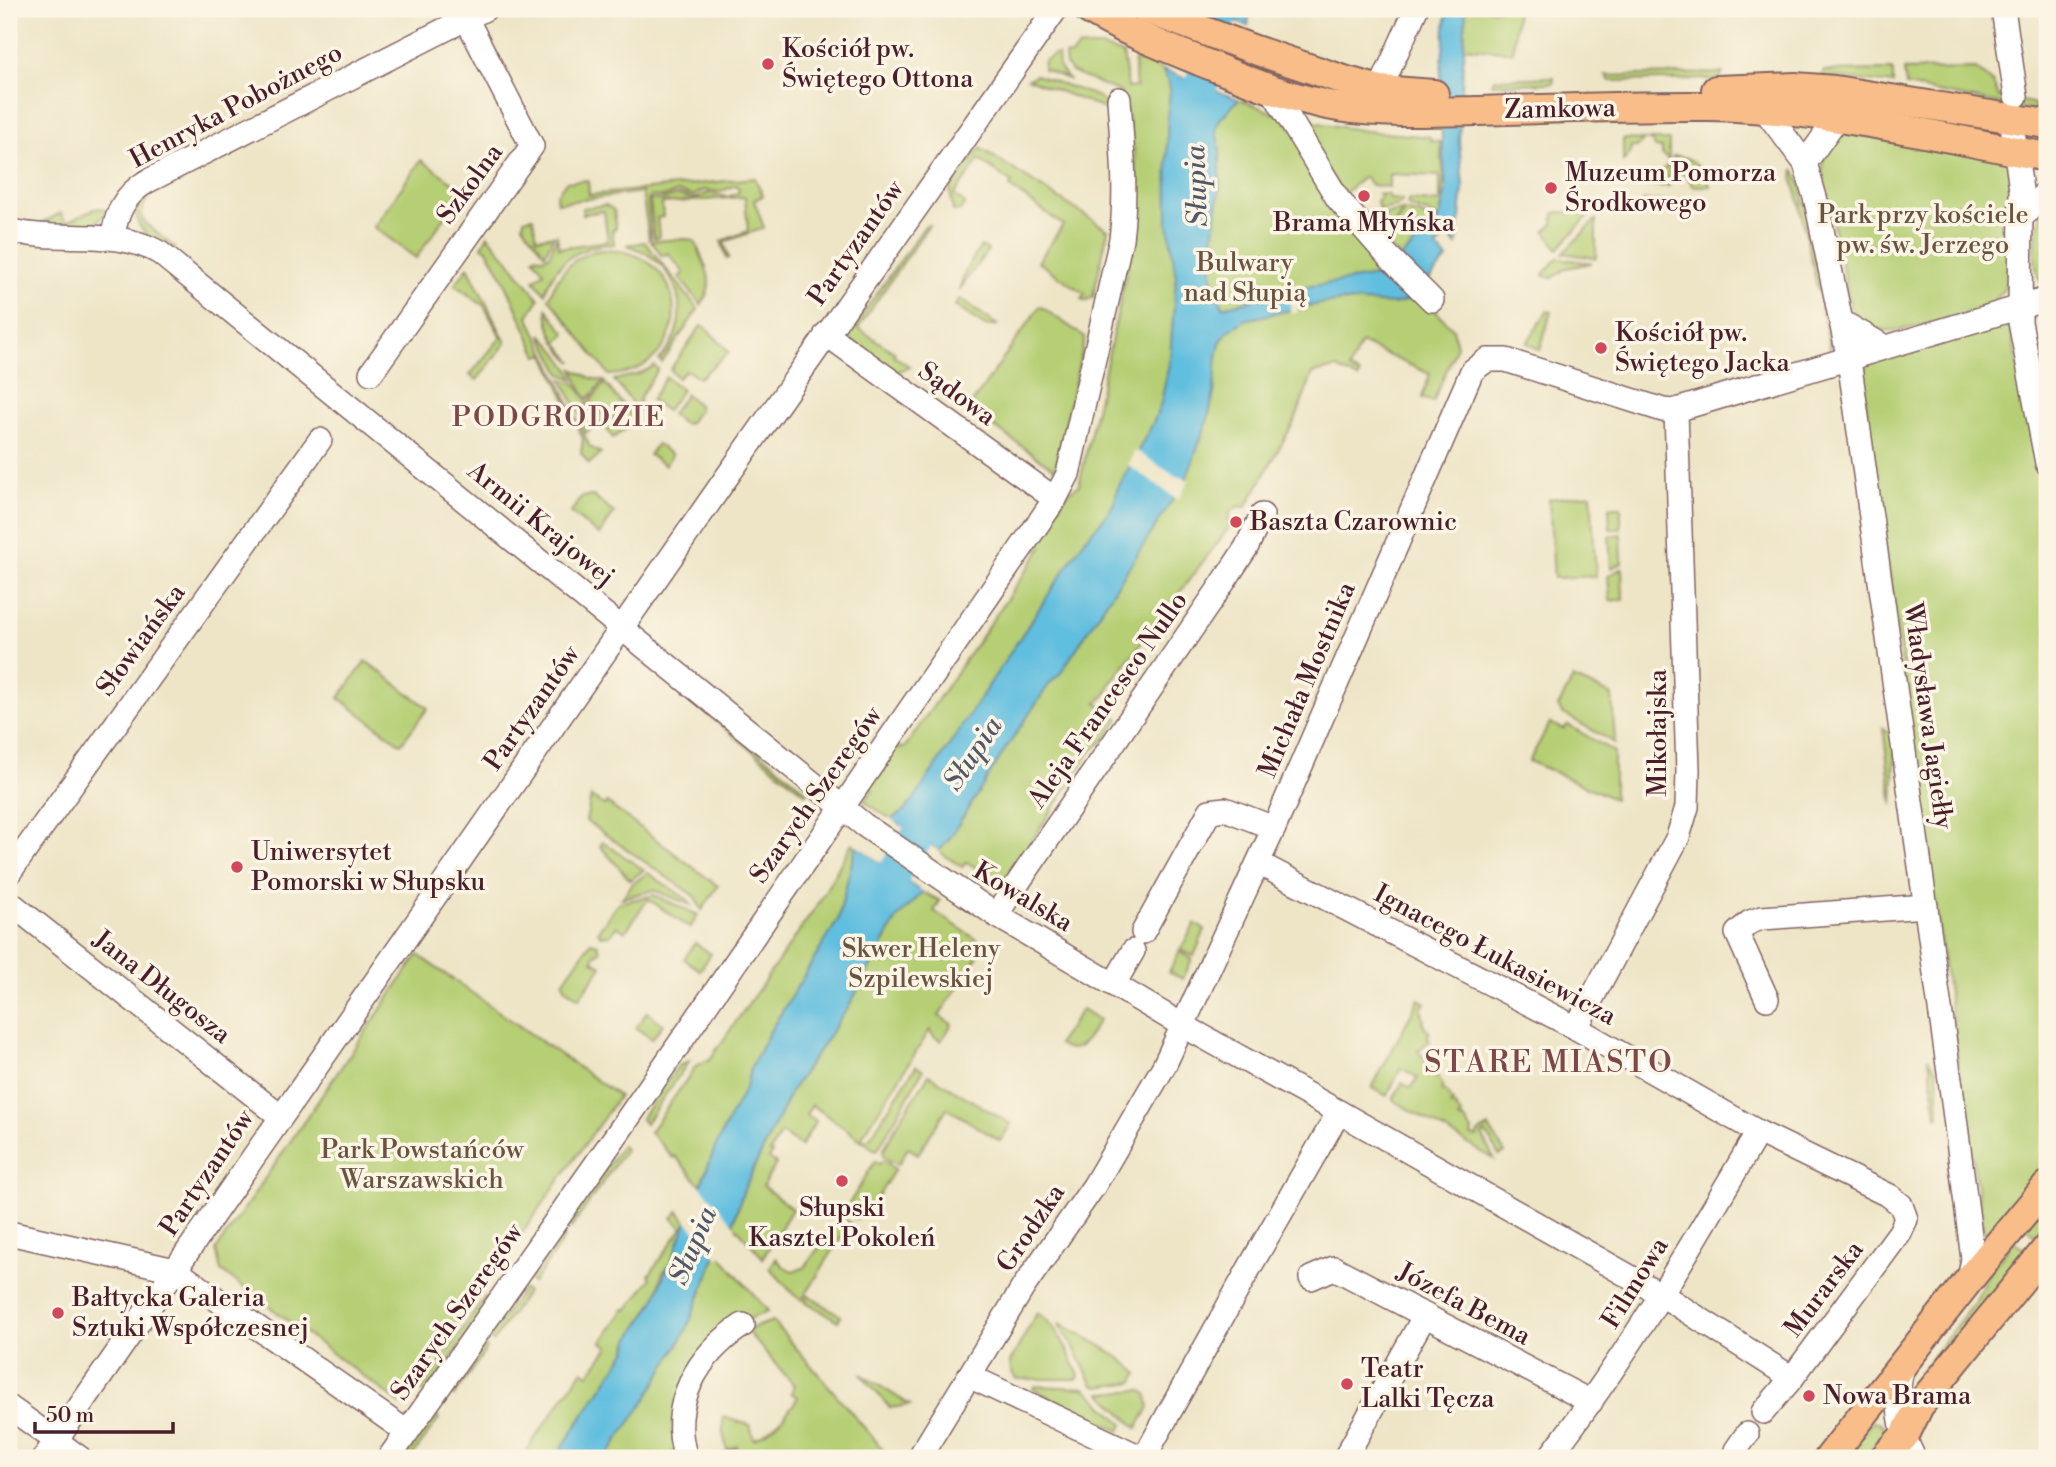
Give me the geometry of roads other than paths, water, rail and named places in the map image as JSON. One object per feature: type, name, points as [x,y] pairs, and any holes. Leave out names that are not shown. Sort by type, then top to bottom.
[{"type":"main road","name":"Zamkowa","points":[[1088,9],[1121,29],[1147,19],[1255,50],[1375,100],[1421,112],[1708,106],[1764,109],[1837,118],[2047,157]]},
{"type":"main road","name":"Zamkowa","points":[[1147,19],[1261,86],[1304,100],[1375,100],[1433,94],[1795,87],[2013,106],[2047,124]]},
{"type":"main road","points":[[1829,1458],[2047,1186]]},
{"type":"main road","points":[[1884,1458],[1909,1446],[1919,1406],[2047,1248]]},
{"type":"street","name":"Partyzantów","points":[[50,1449],[826,334],[1056,9]]},
{"type":"street","points":[[1375,100],[1416,9]]},
{"type":"street","points":[[2003,9],[2022,217],[2019,307],[2047,463]]},
{"type":"street","name":"Henryka Pobożnego","points":[[113,237],[123,204],[132,191],[146,182],[458,16]]},
{"type":"street","name":"Szkolna","points":[[371,373],[532,146],[458,16]]},
{"type":"street","points":[[1261,86],[1338,199],[1386,254],[1432,300]]},
{"type":"street","points":[[1805,163],[1837,118],[1866,94]]},
{"type":"street","name":"Szarych Szeregów","points":[[388,1458],[622,1127],[1055,499],[1068,474],[1121,239],[1125,209],[1119,99]]},
{"type":"street","name":"Władysława Jagiełły","points":[[1764,109],[1805,163],[1816,201],[1849,360],[1973,1259],[1969,1280]]},
{"type":"street","points":[[2022,217],[2047,191]]},
{"type":"street","name":"Armii Krajowej","points":[[9,230],[49,236],[113,237],[138,242],[160,253],[841,808]]},
{"type":"street","points":[[1676,411],[2047,299]]},
{"type":"street","points":[[1842,322],[1885,347]]},
{"type":"street","name":"Sądowa","points":[[826,334],[1055,499]]},
{"type":"street","name":"Michała Mostnika","points":[[1182,1026],[1274,828],[1468,379],[1479,365],[1487,360],[1506,360],[1666,411],[1676,411]]},
{"type":"street","name":"Mikołajska","points":[[1576,1028],[1678,837],[1687,807],[1687,720],[1676,411]]},
{"type":"street","name":"Słowiańska","points":[[9,873],[320,440]]},
{"type":"street","name":"Aleja Francesco Nullo","points":[[996,915],[1223,583],[1246,548],[1262,515]]},
{"type":"street","name":"Kowalska","points":[[841,808],[996,915],[1182,1026],[1662,1295],[1792,1378]]},
{"type":"street","points":[[1114,984],[1210,811],[1225,809],[1274,828]]},
{"type":"street","name":"Ignacego Łukasiewicza","points":[[1258,863],[1576,1028],[1758,1132],[1890,1196]]},
{"type":"street","name":"Jana Długosza","points":[[9,902],[280,1116]]},
{"type":"street","points":[[1768,999],[1737,933],[1750,922],[1762,918],[1926,906]]},
{"type":"street","name":"Grodzka","points":[[919,1458],[1024,1286],[1107,1165],[1164,1066],[1182,1026]]},
{"type":"street","points":[[969,1376],[1143,1458],[1339,1112]]},
{"type":"street","name":"Filmowa","points":[[1549,1458],[1591,1402],[1662,1295],[1758,1132]]},
{"type":"street","name":"Murarska","points":[[1763,1412],[1792,1378],[1905,1224],[1905,1212],[1890,1196]]},
{"type":"street","points":[[9,1233],[175,1270],[407,1432]]},
{"type":"street","name":"Józefa Bema","points":[[1311,1278],[1334,1268],[1591,1402]]},
{"type":"street","points":[[1345,1458],[1425,1315]]},
{"type":"street","points":[[686,1458],[680,1424],[689,1383],[709,1355],[743,1325]]},
{"type":"street","points":[[1904,1365],[1900,1374],[1899,1391],[1909,1446]]},
{"type":"street","points":[[9,1406],[50,1449],[80,1458]]},
{"type":"water","points":[[1205,9],[1250,9],[1248,26]]},
{"type":"water","points":[[1447,9],[1466,9],[1459,141],[1463,188],[1457,245],[1447,236],[1436,247],[1447,259],[1426,283],[1401,258],[1439,219],[1446,190],[1441,72]]},
{"type":"water","points":[[1162,69],[1239,99],[1220,119],[1216,129],[1220,151],[1220,183],[1211,257],[1212,276],[1223,307],[1299,288],[1370,277],[1390,267],[1418,294],[1395,304],[1345,301],[1319,304],[1245,320],[1227,332],[1220,343],[1217,356],[1214,393],[1207,422],[1186,479],[1060,674],[1050,683],[939,851],[891,819],[904,811],[914,799],[1085,539],[1110,510],[1117,490],[1161,403],[1170,358],[1176,277],[1168,223],[1167,117],[1170,91]]},
{"type":"water","points":[[856,845],[923,892],[897,918],[849,1006],[791,1091],[744,1189],[728,1237],[717,1252],[686,1331],[647,1398],[605,1458],[555,1458],[627,1350],[632,1336],[653,1304],[717,1143],[747,1084],[750,1069],[838,920]]},
{"type":"waterway","name":"Słupia","points":[[1196,129],[1195,108],[1222,9]]},
{"type":"waterway","name":"Słupia","points":[[870,910],[941,800]]},
{"type":"place","name":"Kościół pw. Świętego Ottona","points":[[768,64]]},
{"type":"place","name":"Muzeum Pomorza Środkowego","points":[[1551,188]]},
{"type":"place","name":"Brama Młyńska","points":[[1364,196]]},
{"type":"place","name":"Kościół pw. Świętego Jacka","points":[[1601,348]]},
{"type":"place","name":"Baszta Czarownic","points":[[1236,522]]},
{"type":"place","name":"Uniwersytet Pomorski w Słupsku","points":[[237,867]]},
{"type":"place","name":"Słupski Kasztel Pokoleń","points":[[842,1181]]},
{"type":"place","name":"Bałtycka Galeria Sztuki Współczesnej","points":[[58,1313]]},
{"type":"place","name":"Teatr Lalki Tęcza","points":[[1347,1384]]},
{"type":"place","name":"Nowa Brama","points":[[1809,1396]]},
{"type":"district","name":"PODGRODZIE","points":[[559,417]]},
{"type":"district","name":"STARE MIASTO","points":[[1549,1063]]},
{"type":"park label","name":"Park przy kościele pw. św. Jerzego","points":[[1923,230]]},
{"type":"park label","name":"Bulwary nad Słupią","points":[[1245,278]]},
{"type":"park label","name":"Skwer Heleny Szpilewskiej","points":[[921,964]]},
{"type":"park label","name":"Park Powstańców Warszawskich","points":[[422,1165]]}]
